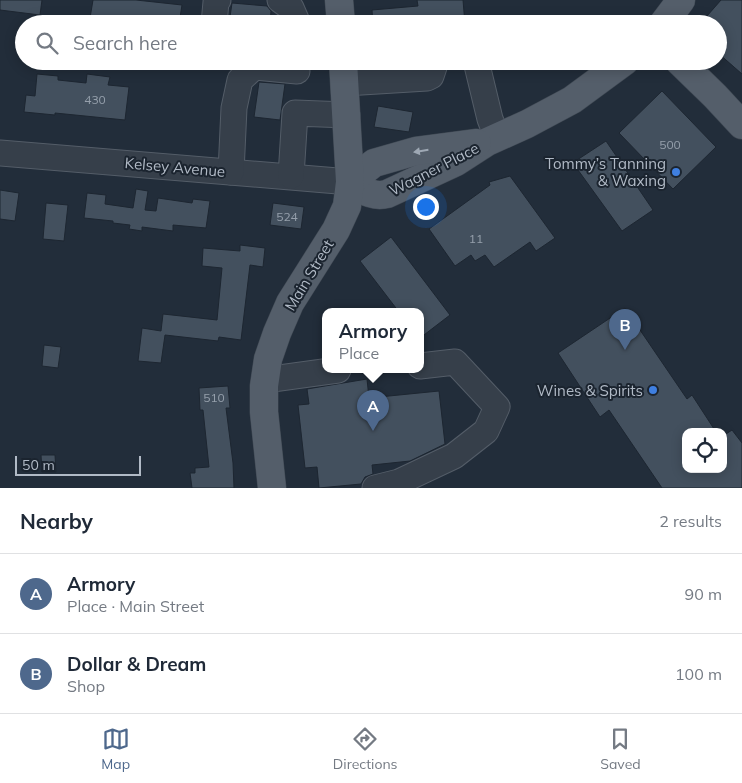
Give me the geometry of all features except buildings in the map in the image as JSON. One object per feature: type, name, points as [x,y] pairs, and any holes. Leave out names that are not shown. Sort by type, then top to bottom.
[{"type":"main road","points":[[339,0],[340,15]]},
{"type":"main road","points":[[669,15],[681,0]]},
{"type":"main road","name":"Wagner Place","points":[[350,182],[372,194],[380,196],[386,194],[456,162],[492,140],[572,100],[613,70]]},
{"type":"main road","points":[[688,70],[742,125]]},
{"type":"main road","name":"Main Street","points":[[272,488],[264,412],[268,359],[290,304],[342,219],[347,206],[350,182],[344,72]]},
{"type":"street","points":[[215,15],[216,2],[218,0]]},
{"type":"street","points":[[280,0],[291,8],[294,15]]},
{"type":"street","points":[[231,172],[234,108],[240,80],[251,70]]},
{"type":"street","points":[[291,176],[297,70]]},
{"type":"street","points":[[344,72],[427,78],[431,76],[433,70]]},
{"type":"street","points":[[479,70],[490,119],[492,140]]},
{"type":"street","points":[[295,113],[347,115]]},
{"type":"street","name":"Kelsey Avenue","points":[[0,153],[350,182]]},
{"type":"street","points":[[375,488],[399,482],[454,456],[486,431],[497,407],[456,362],[424,366]]},
{"type":"street","points":[[265,380],[322,372]]},
{"type":"place","name":"Tommy’s Tanning & Waxing","points":[[676,172]]},
{"type":"place","name":"Dollar & Dream","points":[[625,350]]},
{"type":"place","name":"Wines & Spirits","points":[[653,390]]},
{"type":"place","name":"Armory","points":[[373,431]]}]
